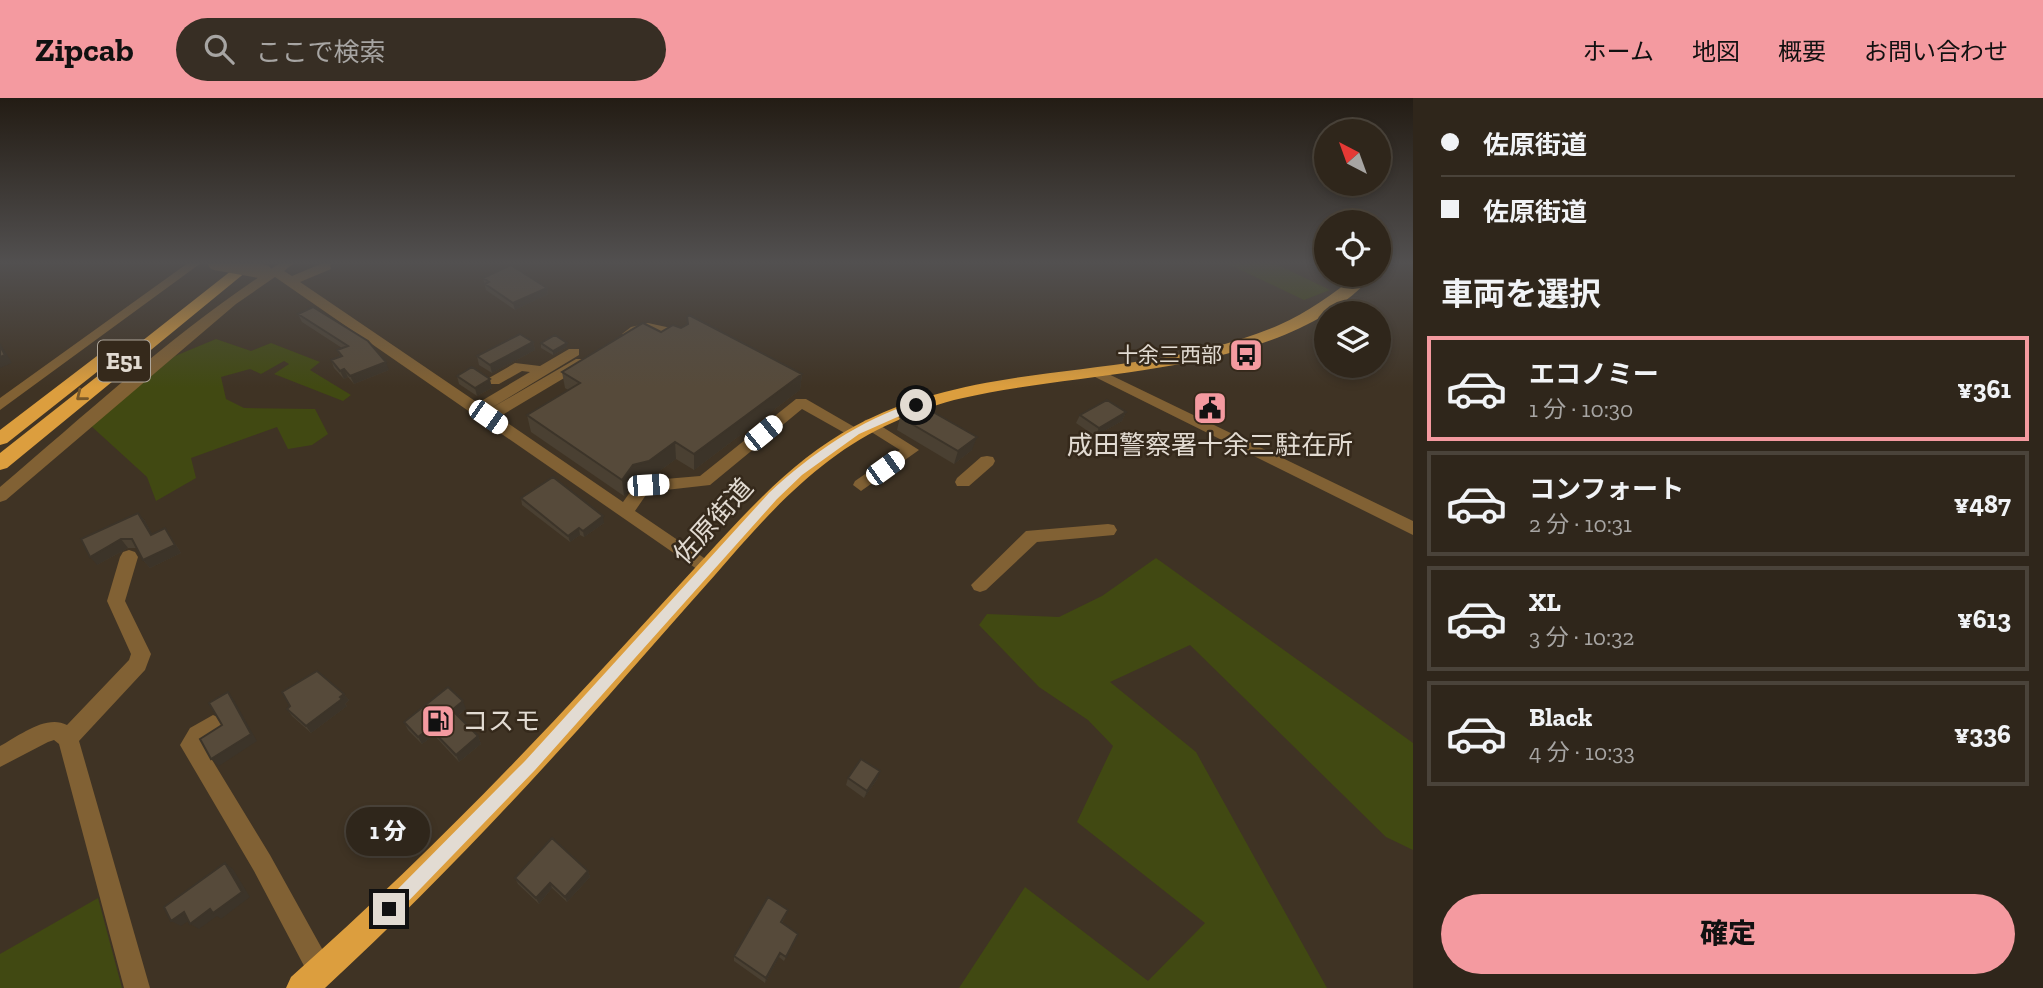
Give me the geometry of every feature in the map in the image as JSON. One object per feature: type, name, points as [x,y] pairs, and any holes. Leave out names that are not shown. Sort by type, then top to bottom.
[{"type":"highway","name":"E51","points":[[0,439],[175,305]]},
{"type":"highway","name":"E51","points":[[0,463],[214,305]]},
{"type":"highway","name":"佐原街道","points":[[302,988],[422,878],[480,820],[798,472],[862,428],[900,411],[962,392],[1228,349],[1269,336],[1330,305]]},
{"type":"street","points":[[0,405],[138,305]]},
{"type":"street","points":[[0,496],[222,305]]},
{"type":"street","points":[[325,305],[707,569]]},
{"type":"street","points":[[615,342],[638,328],[659,326],[680,338]]},
{"type":"street","points":[[482,414],[573,352]]},
{"type":"street","points":[[482,414],[592,356]]},
{"type":"street","points":[[494,381],[520,366],[542,371]]},
{"type":"street","points":[[1096,372],[1413,529]]},
{"type":"street","points":[[625,512],[642,488],[648,485],[704,481],[797,399],[911,450],[861,485]]},
{"type":"street","points":[[963,482],[987,461]]},
{"type":"street","points":[[980,585],[1032,536],[1108,530]]},
{"type":"street","points":[[68,737],[138,664],[141,654],[116,601],[129,556]]},
{"type":"street","points":[[213,725],[197,735],[191,745],[262,863],[321,972]]},
{"type":"street","points":[[0,757],[44,733],[57,730],[68,737],[137,988]]},
{"type":"green space","points":[[216,339],[251,351],[271,343],[320,362],[310,370],[351,395],[343,401],[274,374],[289,364],[284,361],[261,374],[250,369],[221,377],[226,399],[244,408],[315,409],[328,434],[312,445],[288,449],[277,427],[191,458],[196,478],[156,501],[147,477],[90,425],[175,356]]},
{"type":"green space","points":[[1156,558],[1413,743],[1413,850],[1386,837],[1190,645],[1110,682],[1196,752],[1327,988],[959,988],[1025,887],[1148,981],[1205,923],[1077,822],[1113,746],[1088,720],[1039,687],[979,625],[987,614],[1059,617],[1102,596]]},
{"type":"green space","points":[[98,898],[122,988],[0,988],[0,954]]},
{"type":"building","points":[[313,307],[368,341],[386,362],[350,376],[344,369],[340,371],[331,360],[342,356],[337,350],[348,346],[298,314]]},
{"type":"building","points":[[689,315],[802,374],[694,454],[675,442],[649,461],[633,465],[622,480],[527,415],[580,383],[562,372],[643,323],[661,332],[673,325],[681,328],[688,324]]},
{"type":"building","points":[[520,334],[533,342],[490,365],[477,356]]},
{"type":"building","points":[[555,335],[567,343],[553,351],[541,343]]},
{"type":"building","points":[[472,367],[490,379],[475,388],[457,376]]},
{"type":"building","points":[[1107,400],[1126,412],[1099,428],[1080,415]]},
{"type":"building","points":[[919,404],[977,437],[958,451],[900,417]]},
{"type":"building","points":[[553,477],[603,516],[583,531],[579,528],[568,536],[521,498]]},
{"type":"building","points":[[138,513],[151,535],[165,528],[175,545],[143,560],[132,539],[121,539],[90,557],[81,539]]},
{"type":"building","points":[[317,671],[344,694],[340,697],[342,699],[306,726],[287,709],[290,706],[282,692]]},
{"type":"building","points":[[448,687],[463,701],[452,710],[478,736],[456,755],[430,728],[418,737],[404,722]]},
{"type":"building","points":[[228,692],[251,734],[211,759],[200,739],[222,725],[209,703]]},
{"type":"building","points":[[861,759],[880,771],[867,791],[848,778]]},
{"type":"building","points":[[552,838],[588,871],[565,897],[550,883],[536,898],[515,878]]},
{"type":"building","points":[[225,863],[242,892],[213,913],[210,909],[190,924],[184,912],[171,921],[164,907]]},
{"type":"building","points":[[768,897],[788,910],[781,922],[798,934],[786,957],[780,953],[766,978],[734,956]]},
{"type":"place","name":"十余三西部","points":[[1246,355]]},
{"type":"place","name":"成田警察署十余三駐在所","points":[[1210,408]]},
{"type":"place","name":"コスモ","points":[[438,721]]},
{"type":"route","points":[[389,909],[461,839],[773,496],[798,472],[855,432],[916,405]]}]
